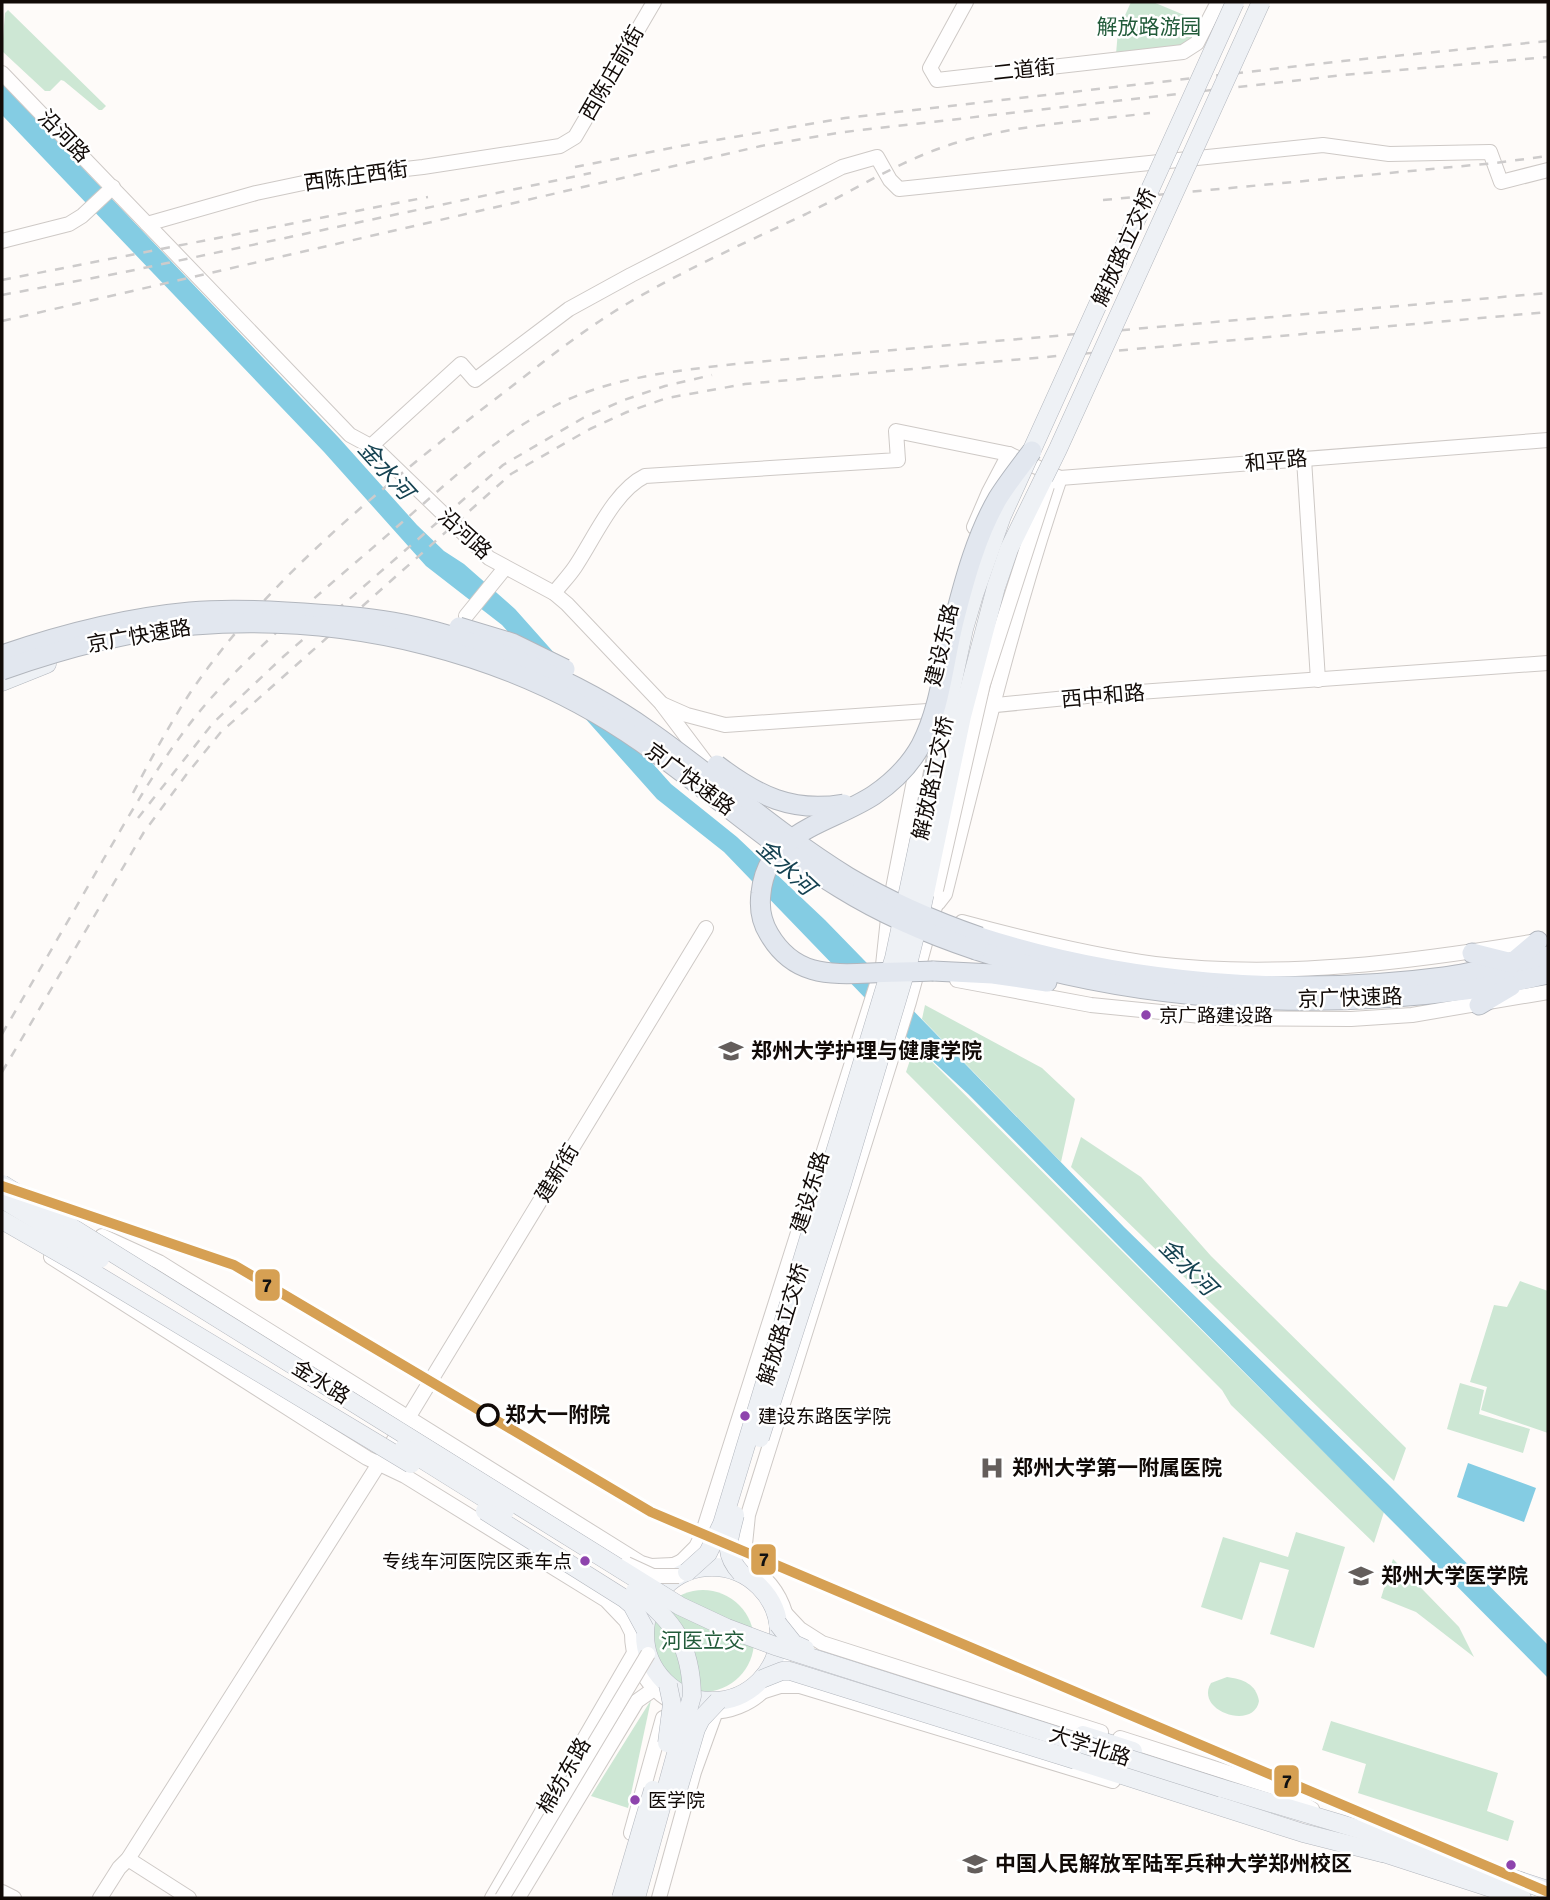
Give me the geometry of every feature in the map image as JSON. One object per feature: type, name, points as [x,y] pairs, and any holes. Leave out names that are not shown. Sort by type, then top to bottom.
[{"type":"highway","points":[[1032,451],[999,497],[987,519],[955,617],[936,700],[924,737],[904,768],[872,796],[795,836],[777,851],[761,886],[759,907],[762,920],[781,951],[802,967],[834,975],[933,971],[993,974],[1123,994],[1219,1005],[1247,1006],[1279,1000]]},
{"type":"highway","name":"京广快速路","points":[[2,655],[89,628],[191,612],[251,609],[395,622],[498,653],[573,686],[647,729],[847,876],[903,906],[980,937],[1034,953],[1103,968],[1206,982],[1449,984]]},
{"type":"highway","points":[[366,619],[389,612],[477,632],[532,651],[615,696],[669,730],[735,778],[796,807],[827,807],[872,796]]},
{"type":"highway","name":"京广快速路","points":[[2,670],[56,652],[126,635],[193,625],[251,623],[393,636],[459,655],[541,686],[614,725],[830,881],[877,909],[918,928],[1003,959],[1101,981],[1186,993],[1279,1000],[1362,999],[1449,984]]},
{"type":"highway","points":[[1449,984],[1512,963],[1545,945]]},
{"type":"highway","points":[[1472,953],[1512,963]]},
{"type":"highway","points":[[1449,984],[1548,974]]},
{"type":"highway","points":[[1479,1005],[1516,983],[1548,986]]},
{"type":"main road","name":"解放路立交桥","points":[[639,1631],[653,1602],[664,1587],[680,1568],[708,1553],[722,1524],[894,958],[964,629],[1002,516],[1235,2]]},
{"type":"main road","name":"解放路立交桥","points":[[748,1571],[733,1564],[727,1549],[735,1516],[842,1184],[909,960],[962,716],[993,599],[1014,537],[1058,449],[1261,2]]},
{"type":"main road","points":[[2,682],[126,635]]},
{"type":"main road","name":"金水路","points":[[2,1184],[638,1586]]},
{"type":"main road","name":"金水路","points":[[2,1199],[638,1586]]},
{"type":"main road","points":[[2,1222],[82,1266],[401,1458],[632,1605],[639,1631],[641,1654],[658,1674],[662,1690],[672,1704],[669,1736],[621,1898]]},
{"type":"main road","points":[[680,1568],[715,1567],[748,1571],[767,1596],[794,1644],[805,1649],[1312,1809],[1385,1845]]},
{"type":"main road","points":[[636,1898],[692,1696],[687,1656],[674,1628],[638,1586]]},
{"type":"main road","name":"大学北路","points":[[638,1586],[722,1638],[1220,1792]]},
{"type":"main road","name":"大学北路","points":[[638,1586],[727,1628],[768,1643],[1385,1845],[1548,1890]]},
{"type":"main road","points":[[762,1685],[775,1656],[781,1619]]},
{"type":"main road","points":[[648,1898],[691,1741],[701,1719],[717,1706],[762,1685],[782,1671],[790,1671],[1303,1833],[1385,1845]]},
{"type":"main road","points":[[662,1690],[717,1706]]},
{"type":"main road","name":"大学北路","points":[[1385,1845],[1522,1898]]},
{"type":"street","name":"西陈庄前街","points":[[568,142],[575,137],[654,2]]},
{"type":"street","name":"二道街","points":[[966,2],[930,68],[937,80],[1183,52],[1197,43],[1218,2]]},
{"type":"street","name":"沿河路","points":[[2,73],[349,435],[371,446],[467,538],[505,568],[554,593],[567,604],[661,704],[699,755],[749,813],[811,859],[889,909]]},
{"type":"street","name":"西陈庄西街","points":[[147,224],[256,193],[327,178],[423,167],[560,146],[568,142]]},
{"type":"street","points":[[371,446],[461,363],[475,380],[580,303],[842,167],[877,157],[890,180],[899,189],[1323,145],[1389,154],[1490,152],[1501,182],[1548,170]]},
{"type":"street","points":[[2,241],[60,228],[82,216],[111,189]]},
{"type":"street","name":"和平路","points":[[554,593],[620,497],[631,483],[645,476],[898,460],[895,431],[1009,454],[1060,478],[1548,440]]},
{"type":"street","points":[[917,973],[934,910],[936,890],[984,684],[1058,449]]},
{"type":"street","name":"建设东路","points":[[680,1568],[702,1535],[882,967],[889,909],[948,614],[967,547],[989,492],[1009,454]]},
{"type":"street","points":[[1304,459],[1318,680]]},
{"type":"street","points":[[934,910],[945,894],[992,706],[1031,566],[1060,478]]},
{"type":"street","points":[[466,616],[505,568]]},
{"type":"street","name":"西中和路","points":[[661,704],[687,715],[725,725],[928,712],[1097,695],[1548,663]]},
{"type":"street","points":[[893,893],[934,910],[1050,944],[1155,964],[1238,968],[1321,967],[1405,962],[1545,945]]},
{"type":"street","name":"建新街","points":[[100,1898],[128,1859],[373,1461],[408,1418],[706,928]]},
{"type":"street","points":[[882,967],[1091,1005],[1221,1018],[1351,1019],[1412,1015],[1548,992]]},
{"type":"street","name":"建设东路","points":[[748,1571],[744,1554],[748,1515],[917,973]]},
{"type":"street","points":[[2,1222],[373,1461],[405,1476],[606,1600],[639,1631]]},
{"type":"street","points":[[77,1230],[102,1236],[159,1262],[641,1563],[680,1568]]},
{"type":"street","points":[[102,1236],[629,1566],[653,1576],[680,1568]]},
{"type":"street","points":[[762,1685],[775,1675],[784,1656],[788,1634],[781,1619]]},
{"type":"street","points":[[781,1619],[822,1643],[1279,1789],[1312,1809]]},
{"type":"street","points":[[502,1898],[641,1654]]},
{"type":"street","name":"棉纺东路","points":[[492,1898],[641,1654]]},
{"type":"street","points":[[762,1685],[800,1686],[1247,1822],[1303,1833]]},
{"type":"street","points":[[612,1898],[662,1722],[662,1690]]},
{"type":"street","name":"棉纺东路","points":[[518,1898],[637,1701],[662,1690]]},
{"type":"street","points":[[659,1898],[694,1772],[717,1706]]},
{"type":"street","points":[[128,1859],[190,1898]]},
{"type":"street","points":[[2,1892],[13,1898]]},
{"type":"green space","name":"解放路游园","points":[[1131,2],[1153,2],[1201,22],[1188,45],[1116,54],[1118,31]]},
{"type":"green space","points":[[8,10],[106,106],[102,110],[61,80],[50,91],[45,91],[2,51],[5,13]]},
{"type":"green space","points":[[925,1005],[1042,1068],[1075,1099],[1061,1162],[922,1019]]},
{"type":"green space","points":[[915,1045],[1384,1512],[1374,1543],[1231,1405],[1222,1390],[906,1072]]},
{"type":"green space","points":[[1081,1137],[1141,1177],[1211,1256],[1406,1448],[1394,1481],[1071,1167]]},
{"type":"green space","points":[[1520,1281],[1548,1291],[1548,1433],[1481,1410],[1487,1387],[1470,1382],[1494,1305],[1507,1307]]},
{"type":"green space","points":[[1460,1383],[1484,1390],[1479,1414],[1530,1429],[1523,1453],[1447,1429]]},
{"type":"green space","points":[[1296,1532],[1345,1547],[1314,1648],[1270,1634],[1289,1570],[1260,1562],[1242,1620],[1201,1607],[1223,1537],[1288,1557]]},
{"type":"green space","points":[[1393,1559],[1459,1627],[1474,1657],[1416,1612],[1381,1598]]},
{"type":"green space","name":"河医立交","points":[[703,1590],[723,1593],[746,1612],[751,1621],[754,1641],[751,1661],[732,1684],[723,1689],[703,1692],[683,1689],[660,1670],[655,1661],[652,1641],[655,1621],[674,1598],[683,1593]]},
{"type":"green space","points":[[1227,1677],[1252,1686],[1259,1701],[1255,1710],[1247,1715],[1237,1716],[1217,1709],[1211,1702],[1208,1693],[1211,1683]]},
{"type":"green space","points":[[651,1700],[628,1808],[591,1796]]},
{"type":"green space","points":[[1331,1721],[1498,1773],[1487,1811],[1514,1821],[1508,1841],[1358,1793],[1366,1764],[1322,1750]]},
{"type":"water","points":[[2,83],[339,438],[417,525],[444,551],[464,564],[515,609],[671,784],[737,837],[825,920],[1124,1227],[1390,1486],[1548,1645],[1548,1678],[968,1094],[867,1000],[724,852],[657,799],[502,625],[426,566],[324,452],[2,115]]},
{"type":"water","points":[[1468,1463],[1536,1488],[1524,1522],[1457,1497]]},
{"type":"railway","points":[[575,167],[845,118],[1343,61],[1548,41]]},
{"type":"railway","points":[[2,321],[761,146],[844,132],[1344,75],[1548,57]]},
{"type":"railway","points":[[133,793],[190,693],[220,652],[288,576],[362,506],[402,473],[591,327],[630,302],[695,267],[902,164],[941,148],[1008,131],[1150,113]]},
{"type":"railway","points":[[1103,200],[1548,156]]},
{"type":"railway","points":[[2,295],[125,272],[591,173]]},
{"type":"railway","points":[[2,280],[428,197]]},
{"type":"railway","points":[[2,1034],[141,796],[181,735],[212,697],[279,630],[459,473],[523,425],[569,399],[633,379],[744,363],[1548,293]]},
{"type":"railway","points":[[2,1072],[144,832],[221,732],[511,474],[590,429],[667,398],[745,384],[1548,312]]},
{"type":"railway","points":[[138,818],[213,723],[284,656],[503,465],[583,418],[624,400],[665,386],[712,375]]},
{"type":"transit line","name":"7","points":[[2,1186],[234,1265],[651,1512],[1548,1892]]},
{"type":"place","name":"京广路建设路","points":[[1146,1015]]},
{"type":"place","name":"郑州大学护理与健康学院","points":[[731,1051]]},
{"type":"place","name":"郑大一附院","points":[[488,1415]]},
{"type":"place","name":"建设东路医学院","points":[[745,1416]]},
{"type":"place","name":"郑州大学第一附属医院","points":[[992,1468]]},
{"type":"place","name":"专线车河医院区乘车点","points":[[585,1561]]},
{"type":"place","name":"郑州大学医学院","points":[[1361,1576]]},
{"type":"place","name":"医学院","points":[[635,1800]]},
{"type":"place","name":"中国人民解放军陆军兵种大学郑州校区","points":[[975,1864]]},
{"type":"water label","name":"金水河","points":[[386,470]]},
{"type":"water label","name":"金水河","points":[[786,867]]},
{"type":"water label","name":"金水河","points":[[1188,1267]]}]
